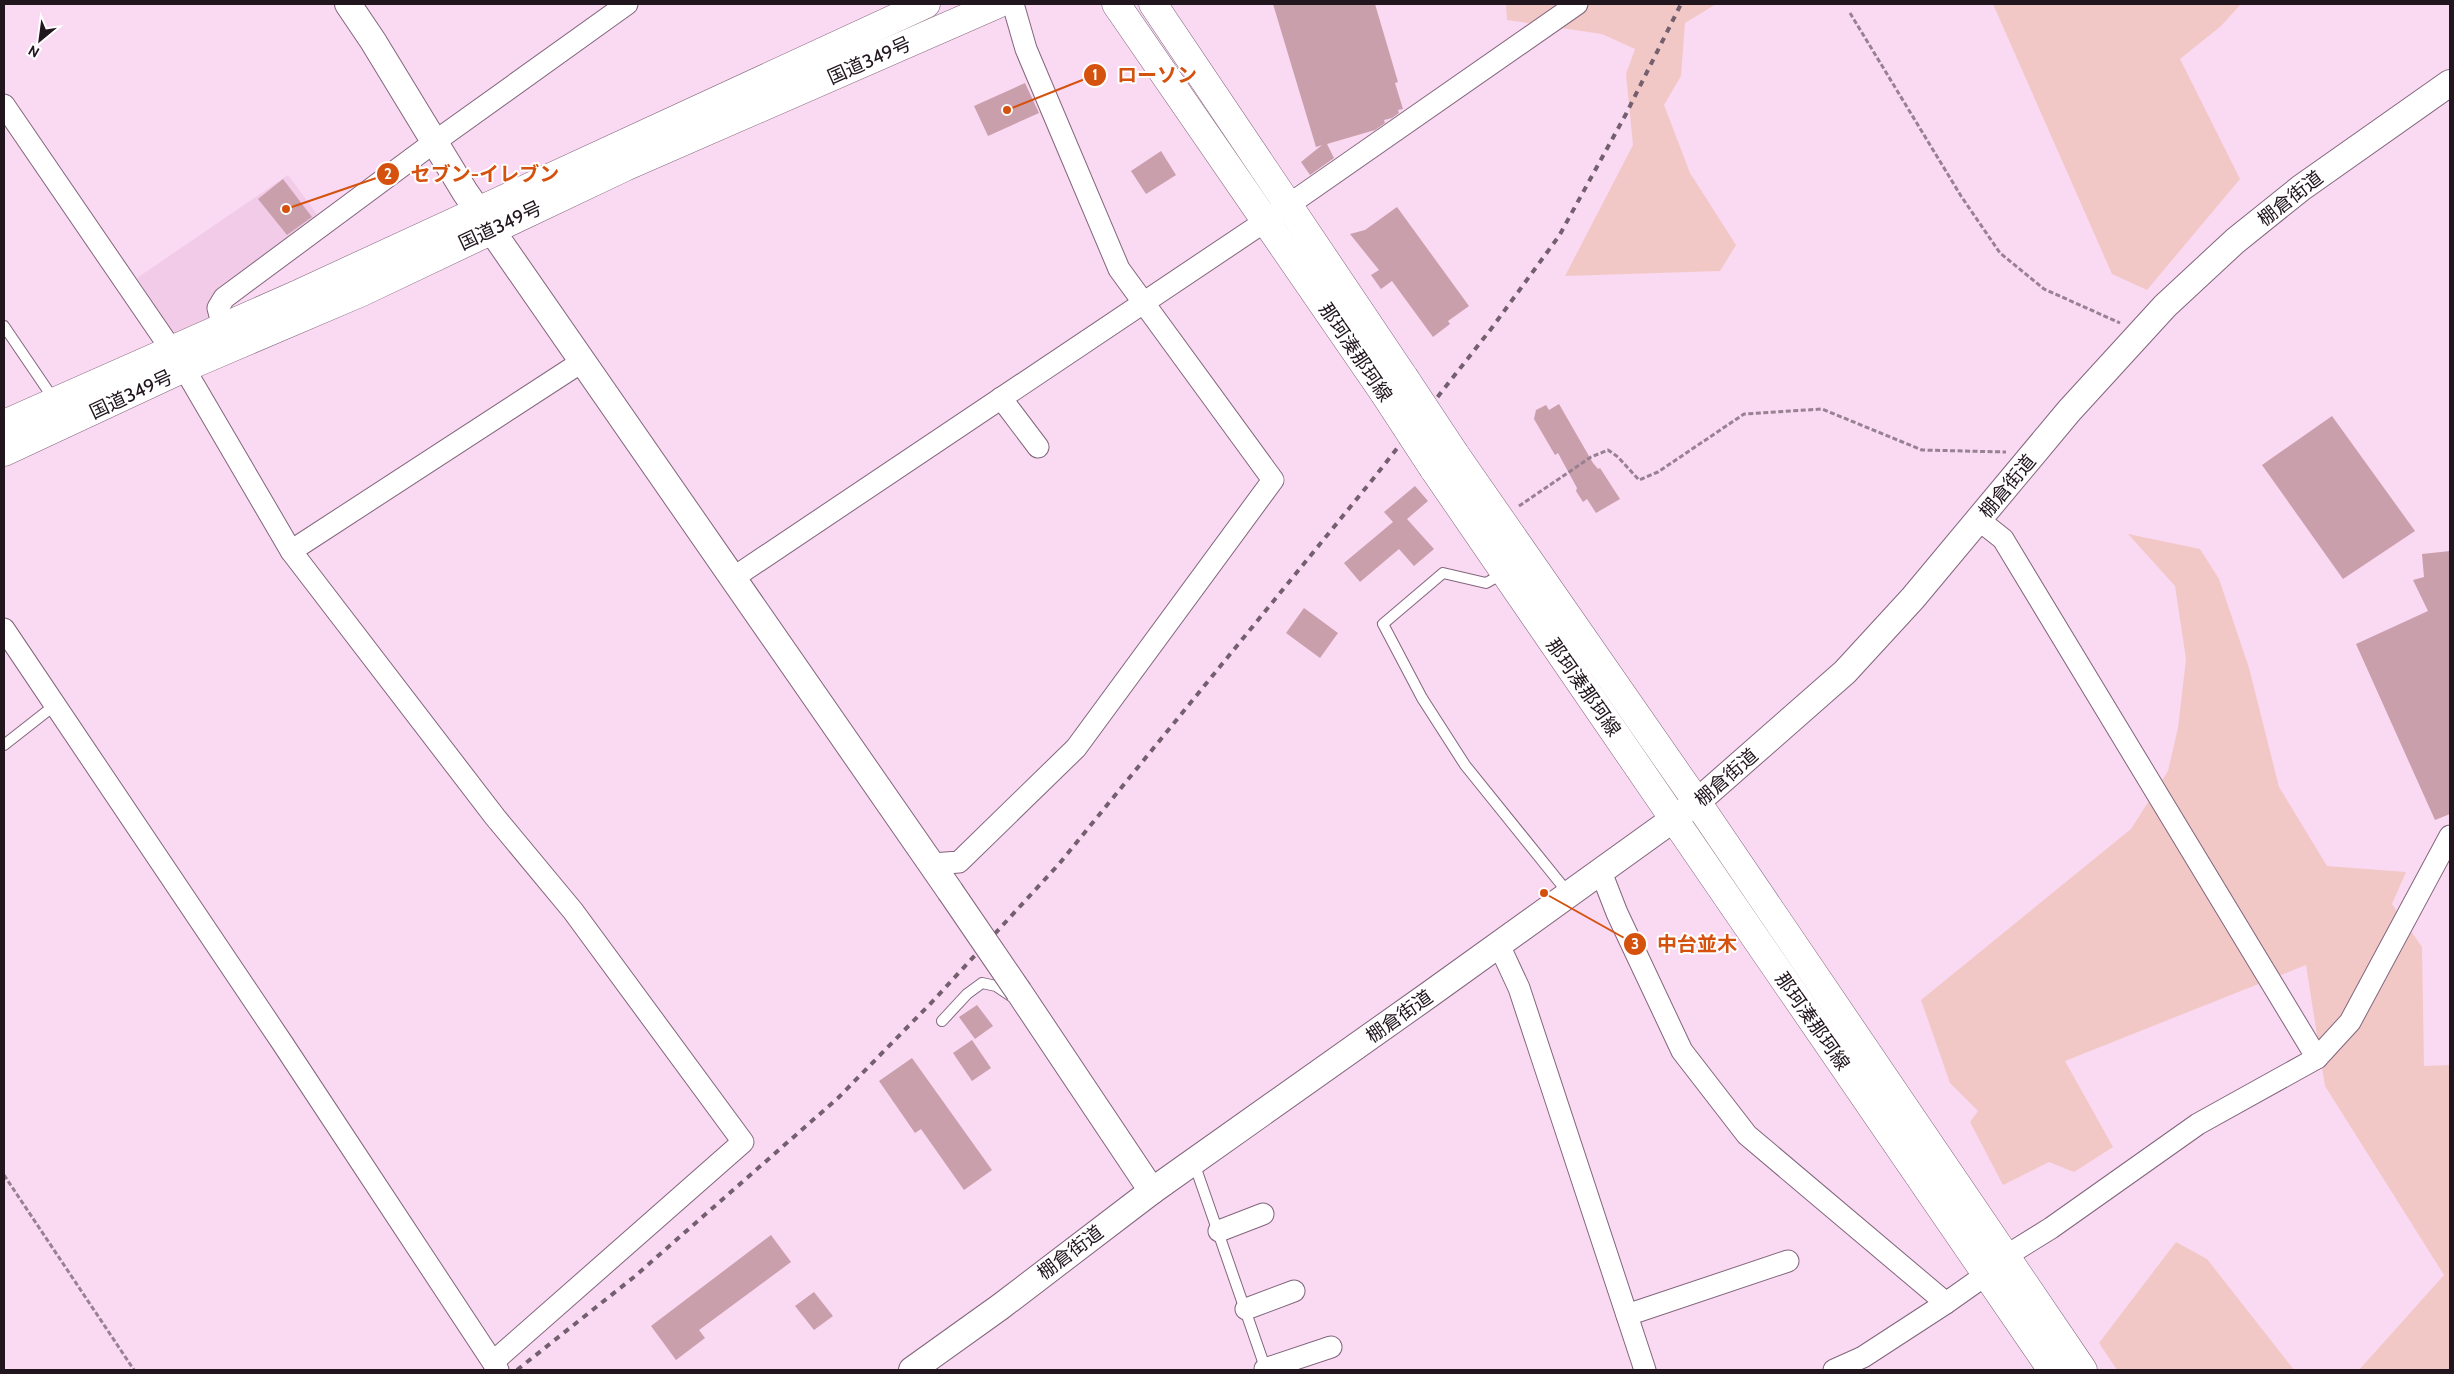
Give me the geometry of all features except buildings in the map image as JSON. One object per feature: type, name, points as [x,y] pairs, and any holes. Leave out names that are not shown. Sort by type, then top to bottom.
[{"type":"main road","name":"国道349号","points":[[4,424],[55,402],[178,360],[362,292],[486,220],[926,4]]},
{"type":"main road","name":"国道349号","points":[[4,452],[178,360],[223,327],[486,220],[625,167],[998,4]]},
{"type":"main road","name":"那珂湊那珂線","points":[[1116,4],[1277,212]]},
{"type":"main road","name":"那珂湊那珂線","points":[[1153,4],[1277,212],[1444,461],[1697,802],[1996,1265],[2052,1370]]},
{"type":"main road","name":"那珂湊那珂線","points":[[1444,461],[1505,572],[1674,819],[1996,1265],[2083,1370]]},
{"type":"street","points":[[348,4],[373,41],[433,143],[932,864],[1152,1191]]},
{"type":"street","points":[[367,4],[373,41]]},
{"type":"street","points":[[223,327],[218,308],[224,298],[433,143],[628,4]]},
{"type":"street","points":[[932,864],[959,862],[1076,748],[1274,480],[1119,269],[1026,49],[1013,4]]},
{"type":"street","points":[[733,578],[1277,212],[1577,4]]},
{"type":"street","name":"棚倉街道","points":[[912,1370],[1000,1307],[1193,1161],[1602,872],[1697,802],[1845,672],[1912,598],[2028,460],[2165,306],[2236,241],[2294,194],[2450,84]]},
{"type":"street","points":[[4,105],[178,360],[292,551],[495,817],[573,911],[743,1142],[496,1366],[278,1036],[4,628]]},
{"type":"street","points":[[292,551],[583,361]]},
{"type":"street","points":[[1001,398],[1038,446]]},
{"type":"street","points":[[1978,520],[2003,539],[2317,1058]]},
{"type":"street","points":[[1834,1370],[1863,1357],[1946,1303],[1996,1265],[2198,1124],[2317,1058],[2350,1022],[2450,836]]},
{"type":"street","points":[[1602,872],[1617,913],[1682,1051],[1747,1135],[1946,1303]]},
{"type":"street","points":[[1498,945],[1519,988],[1645,1370]]},
{"type":"street","points":[[1219,1231],[1263,1214]]},
{"type":"street","points":[[1627,1315],[1788,1261]]},
{"type":"street","points":[[1246,1309],[1294,1291]]},
{"type":"street","points":[[1265,1370],[1331,1347]]},
{"type":"lane","points":[[4,326],[55,402]]},
{"type":"lane","points":[[1505,572],[1486,583],[1443,573],[1383,624],[1422,698],[1465,765],[1570,894]]},
{"type":"lane","points":[[4,745],[55,705]]},
{"type":"lane","points":[[942,1020],[967,994],[982,983],[996,986],[1024,1000]]},
{"type":"lane","points":[[1193,1161],[1246,1309],[1265,1370]]},
{"type":"path","points":[[1850,13],[1961,196],[2000,253],[2044,288],[2141,332]]},
{"type":"path","points":[[1521,505],[1591,457],[1608,450],[1618,457],[1639,480],[1658,472],[1744,414],[1822,409],[1922,450],[2004,451],[2028,460]]},
{"type":"path","points":[[4,1175],[134,1370]]},
{"type":"shaded area","points":[[1506,4],[1716,4],[1685,23],[1681,76],[1664,105],[1690,173],[1736,245],[1720,271],[1565,276],[1633,145],[1626,74],[1635,49],[1602,34],[1507,20]]},
{"type":"shaded area","points":[[1993,4],[2241,4],[2221,26],[2180,59],[2240,179],[2147,290],[2112,274]]},
{"type":"shaded area","points":[[288,175],[322,221],[211,324],[178,341],[137,278]]},
{"type":"shaded area","points":[[2128,534],[2200,549],[2219,579],[2249,668],[2279,787],[2327,866],[2406,872],[2392,904],[2422,947],[2424,1066],[2450,1065],[2450,1370],[2359,1370],[2444,1275],[2325,1086],[2306,965],[2065,1061],[2113,1147],[2074,1172],[2049,1162],[2003,1185],[1970,1122],[1978,1111],[1950,1083],[1921,1000],[2131,829],[2168,771],[2178,728],[2186,659],[2175,586]]},
{"type":"shaded area","points":[[2176,1242],[2207,1259],[2294,1370],[2117,1370],[2099,1343]]},
{"type":"railway","points":[[517,1370],[634,1277],[838,1098],[932,1002],[1059,864],[1373,479],[1491,329],[1559,236],[1626,114],[1681,4]]},
{"type":"place","name":"ローソン","points":[[1007,110]]},
{"type":"place","name":"セブン-イレブン","points":[[286,209]]},
{"type":"place","name":"中台並木","points":[[1544,893]]}]
